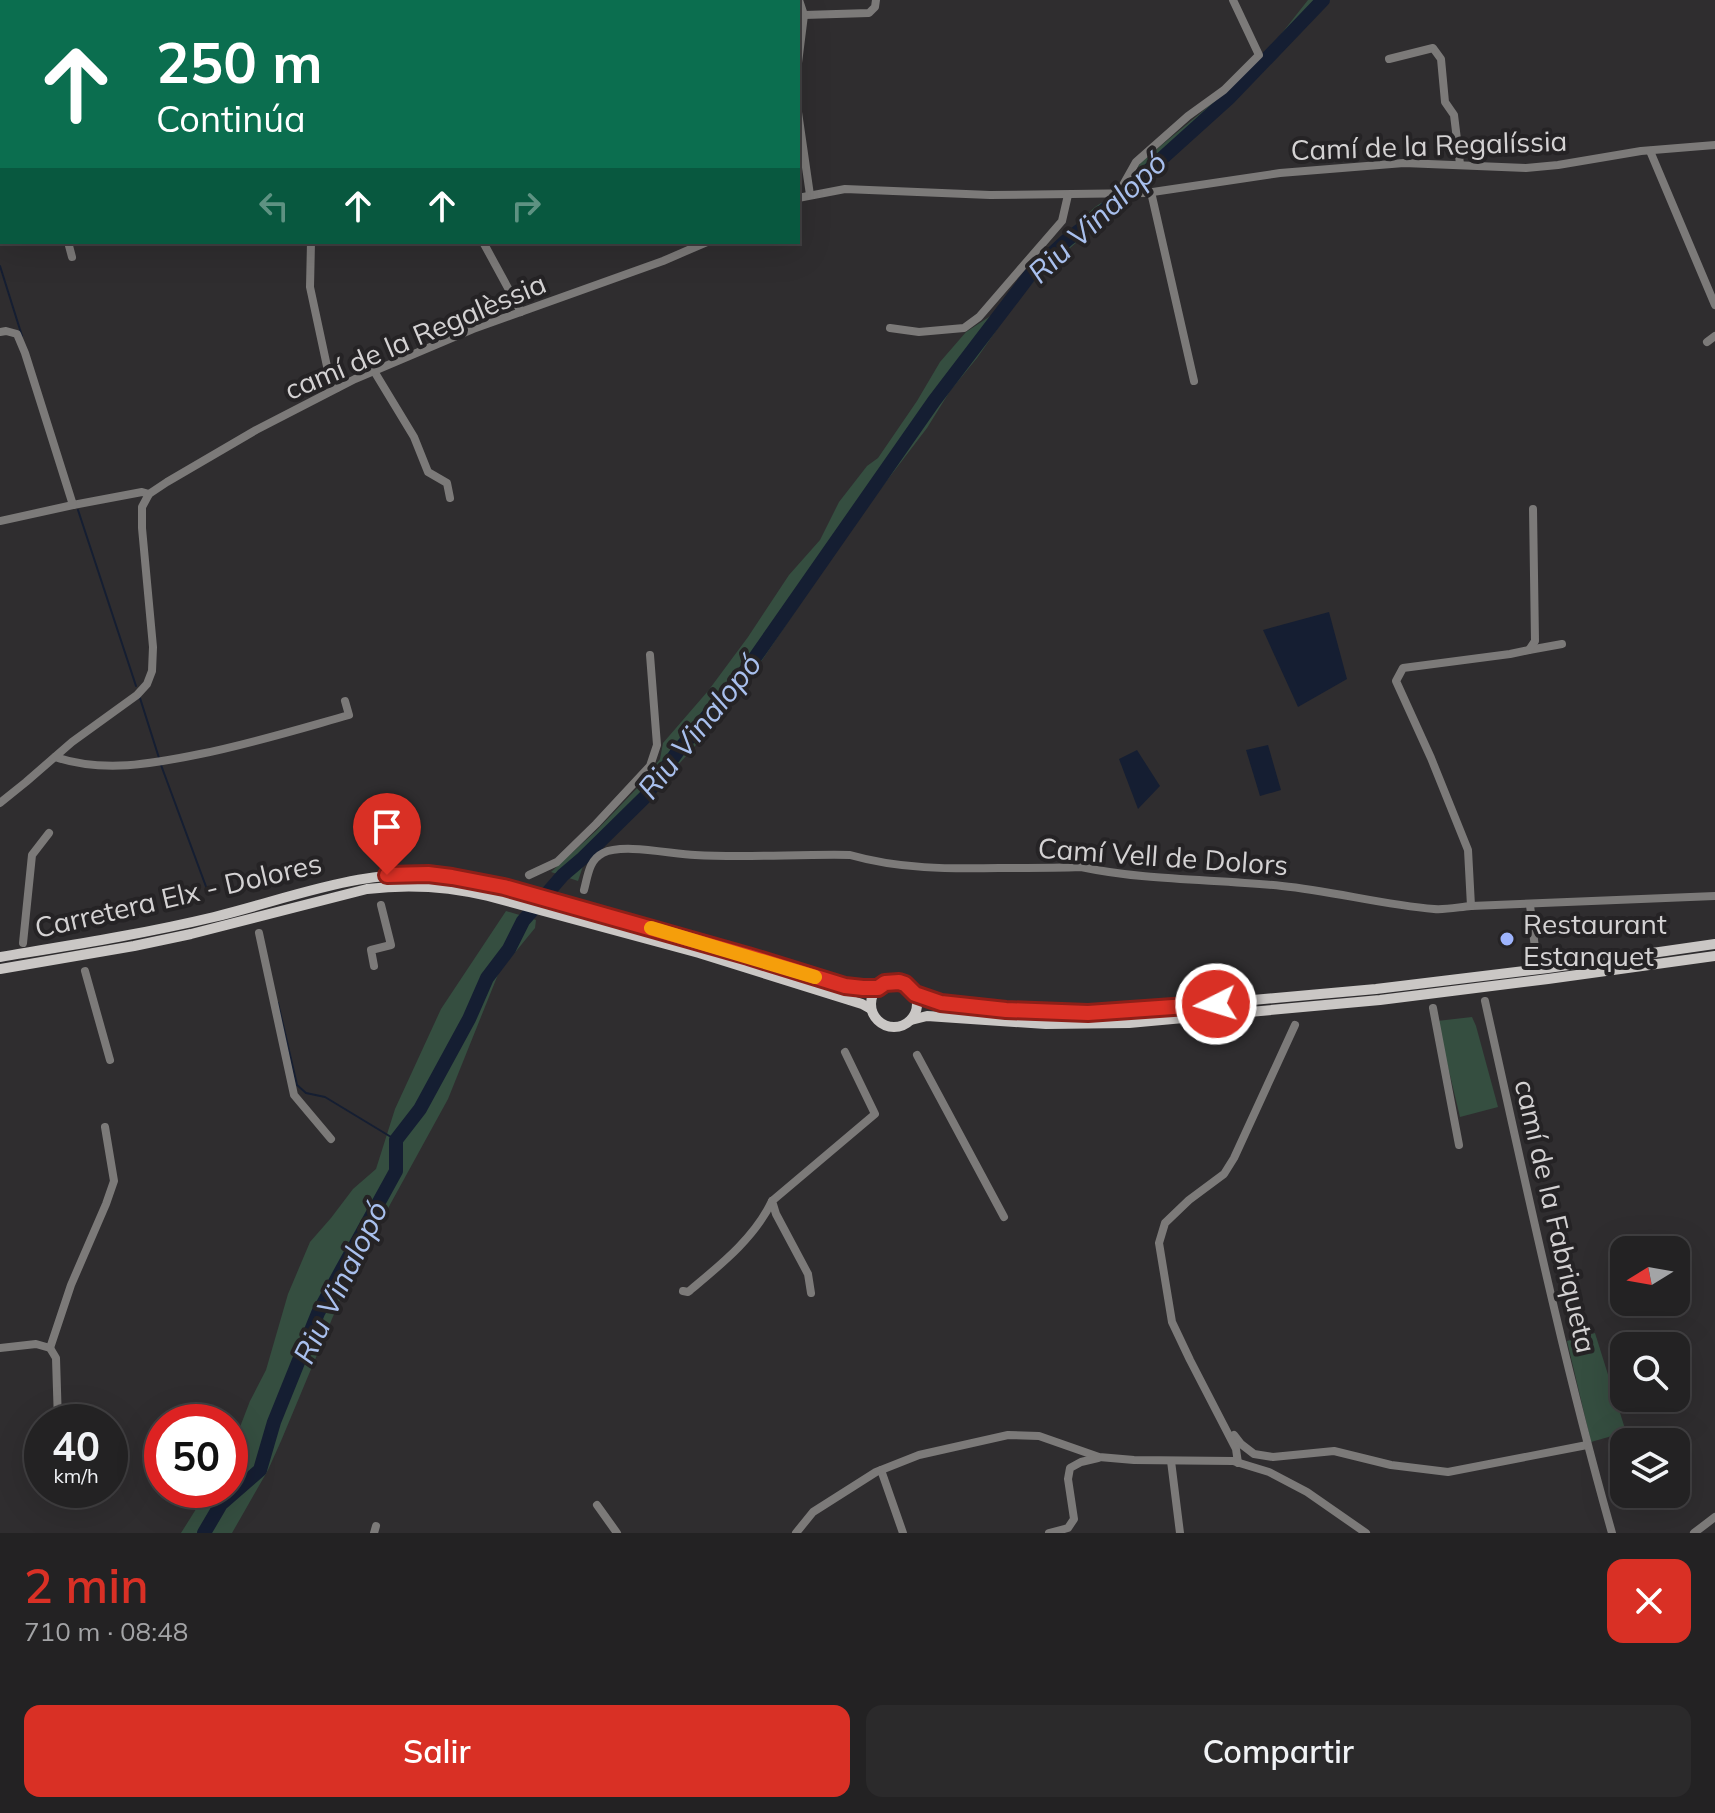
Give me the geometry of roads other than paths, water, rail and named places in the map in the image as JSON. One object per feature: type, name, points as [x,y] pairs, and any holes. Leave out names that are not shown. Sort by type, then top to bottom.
[{"type":"main road","name":"Carretera Elx - Dolores","points":[[0,957],[147,932],[367,877],[428,874],[504,887],[845,986],[878,988]]},
{"type":"main road","name":"Carretera Elx - Dolores","points":[[0,969],[191,934],[367,889],[434,886],[460,889],[699,953],[871,1009]]},
{"type":"main road","points":[[1715,944],[1376,989],[1088,1013],[1006,1010],[941,1003],[915,994],[905,984],[885,983],[873,995],[871,1009],[879,1021],[890,1027],[927,1016],[1021,1023],[1099,1024],[1474,989],[1715,956]]},
{"type":"main road","points":[[911,1020],[916,1013],[915,994]]},
{"type":"street","points":[[804,15],[869,13],[875,7],[876,0]]},
{"type":"street","points":[[800,198],[845,189],[990,195],[1115,194],[1136,162],[1188,116],[1224,90],[1259,55],[1233,0]]},
{"type":"street","points":[[800,3],[804,15],[800,47]]},
{"type":"street","points":[[1389,59],[1433,48],[1441,59],[1445,102],[1454,115],[1460,164]]},
{"type":"street","points":[[800,126],[810,195]]},
{"type":"street","name":"Camí de la Regalíssia","points":[[1115,194],[1280,173],[1404,163],[1526,168],[1715,145]]},
{"type":"street","points":[[1650,151],[1715,305]]},
{"type":"street","points":[[1148,192],[1194,381]]},
{"type":"street","points":[[890,328],[919,332],[964,328],[979,317],[1062,221],[1068,195]]},
{"type":"street","points":[[69,244],[72,257]]},
{"type":"street","points":[[311,244],[310,287],[328,371],[337,388]]},
{"type":"street","points":[[484,244],[521,312]]},
{"type":"street","name":"camí de la Regalèssia","points":[[149,494],[256,430],[374,371],[473,329],[663,261],[696,244]]},
{"type":"street","points":[[0,332],[17,334],[73,505]]},
{"type":"street","points":[[1707,342],[1715,336]]},
{"type":"street","points":[[374,371],[414,437],[428,472],[447,483],[450,498]]},
{"type":"street","points":[[0,521],[142,492],[149,494],[142,507],[142,528],[153,647],[152,671],[147,684],[137,695],[72,742],[0,803]]},
{"type":"street","points":[[1529,650],[1535,641],[1533,509]]},
{"type":"street","points":[[1471,906],[1468,850],[1396,681],[1403,668],[1562,644]]},
{"type":"street","points":[[529,875],[557,862],[650,766],[657,745],[650,655]]},
{"type":"street","points":[[55,757],[73,763],[117,767],[162,762],[232,747],[349,715],[345,701]]},
{"type":"street","points":[[23,943],[32,855],[49,833]]},
{"type":"street","name":"Camí Vell de Dolors","points":[[584,890],[590,864],[599,854],[613,849],[629,849],[697,855],[850,855],[904,866],[952,869],[1081,867],[1152,877],[1294,887],[1438,909],[1715,896]]},
{"type":"street","points":[[374,966],[371,950],[391,945],[381,905]]},
{"type":"street","points":[[1530,905],[1536,957]]},
{"type":"street","points":[[259,933],[294,1095],[331,1139]]},
{"type":"street","points":[[85,971],[110,1060]]},
{"type":"street","name":"camí de la Fabriqueta","points":[[1485,1001],[1559,1333],[1612,1533]]},
{"type":"street","points":[[1433,1008],[1459,1145]]},
{"type":"street","points":[[1238,1463],[1236,1449],[1172,1322],[1159,1243],[1165,1223],[1224,1174],[1234,1158],[1295,1025]]},
{"type":"street","points":[[683,1291],[688,1292],[736,1251],[772,1201],[875,1114],[845,1052]]},
{"type":"street","points":[[917,1055],[1004,1217]]},
{"type":"street","points":[[50,1348],[71,1285],[114,1181],[105,1127]]},
{"type":"street","points":[[772,1201],[808,1274],[811,1293]]},
{"type":"street","points":[[0,1348],[36,1344],[50,1348],[56,1358],[57,1404]]},
{"type":"street","points":[[1221,1419],[1241,1444],[1254,1454],[1273,1457],[1334,1451],[1391,1465],[1448,1472],[1587,1445]]},
{"type":"street","points":[[796,1533],[813,1512],[829,1500],[881,1470],[919,1455],[1008,1435],[1039,1436],[1099,1457],[1233,1461],[1269,1472],[1307,1492],[1366,1533]]},
{"type":"street","points":[[1049,1533],[1068,1528],[1074,1519],[1068,1479],[1070,1468],[1099,1457]]},
{"type":"street","points":[[1171,1461],[1180,1533]]},
{"type":"street","points":[[881,1470],[903,1533]]},
{"type":"street","points":[[597,1505],[617,1533]]},
{"type":"street","points":[[1694,1533],[1715,1517]]},
{"type":"water","points":[[1329,612],[1347,679],[1298,707],[1263,630]]},
{"type":"water","points":[[1268,745],[1281,790],[1260,796],[1246,750]]},
{"type":"water","points":[[1137,750],[1160,786],[1138,809],[1119,759]]},
{"type":"waterway","name":"Riu Vinalopó","points":[[204,1533],[221,1504],[260,1470],[274,1422],[318,1313],[396,1171],[396,1140],[420,1109],[469,1019],[487,978],[509,949],[523,921],[563,875],[645,797],[678,751],[747,669],[934,401],[1033,271],[1230,97],[1323,0]]},
{"type":"waterway","points":[[0,266],[22,336]]},
{"type":"waterway","points":[[78,510],[136,686]]},
{"type":"waterway","points":[[140,698],[159,758]]},
{"type":"waterway","points":[[161,765],[208,892]]},
{"type":"waterway","points":[[278,1003],[297,1085],[306,1093],[325,1097],[396,1140]]},
{"type":"place","name":"Restaurant Estanquet","points":[[1507,939]]}]
